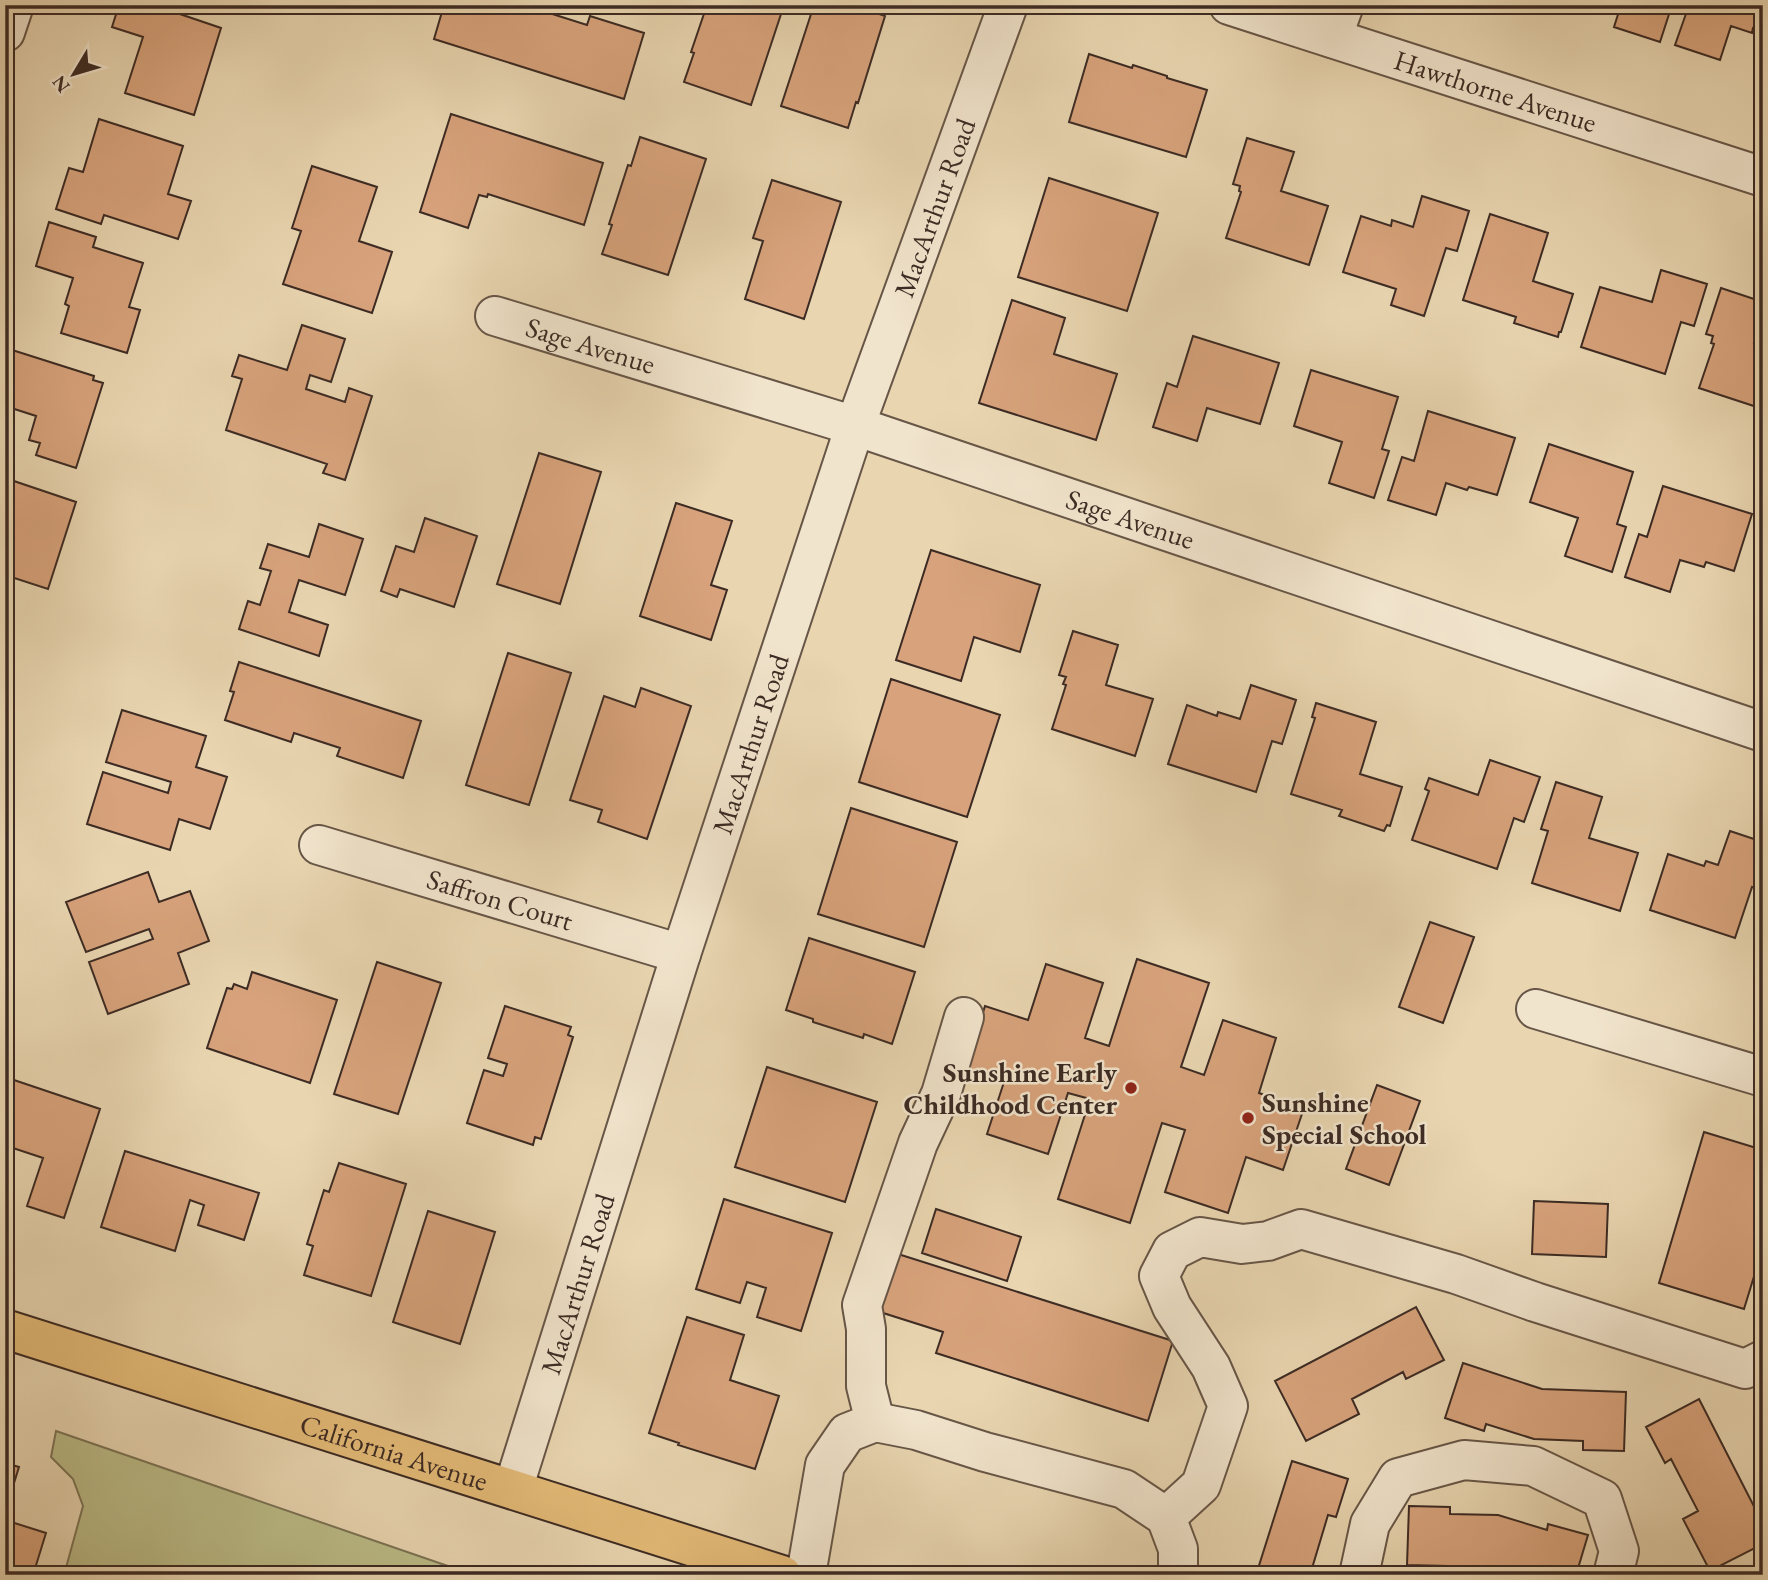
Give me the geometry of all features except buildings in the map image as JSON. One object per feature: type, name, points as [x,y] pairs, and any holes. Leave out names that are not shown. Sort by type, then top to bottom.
[{"type":"main road","name":"California Avenue","points":[[5,1329],[782,1575]]},
{"type":"street","points":[[5,32],[14,5]]},
{"type":"street","name":"MacArthur Road","points":[[513,1489],[681,954],[855,426],[1008,5]]},
{"type":"street","name":"Hawthorne Avenue","points":[[1229,5],[1338,22],[1763,177]]},
{"type":"street","name":"Sage Avenue","points":[[495,317],[855,426],[1763,732]]},
{"type":"street","name":"Saffron Court","points":[[319,845],[681,954]]},
{"type":"street","points":[[1535,1009],[1763,1077]]},
{"type":"street","points":[[875,1422],[866,1386],[866,1329],[862,1305],[918,1143],[941,1094],[964,1017]]},
{"type":"street","points":[[1166,1517],[1201,1485],[1228,1406],[1211,1367],[1172,1307],[1159,1276],[1172,1251],[1200,1237],[1242,1244],[1268,1241],[1301,1229],[1456,1274],[1745,1369],[1763,1360]]},
{"type":"street","points":[[806,1575],[825,1465],[847,1433],[875,1422],[916,1430],[985,1452],[1124,1489],[1166,1517],[1178,1549],[1178,1575]]},
{"type":"street","points":[[1359,1575],[1370,1524],[1398,1478],[1464,1460],[1533,1466],[1602,1499],[1619,1551],[1613,1575]]},
{"type":"green space","points":[[56,1431],[474,1575],[64,1575],[83,1506],[73,1479],[51,1457]]},
{"type":"place","name":"Sunshine Early Childhood Center","points":[[1131,1088]]},
{"type":"place","name":"Sunshine Special School","points":[[1248,1118]]}]
